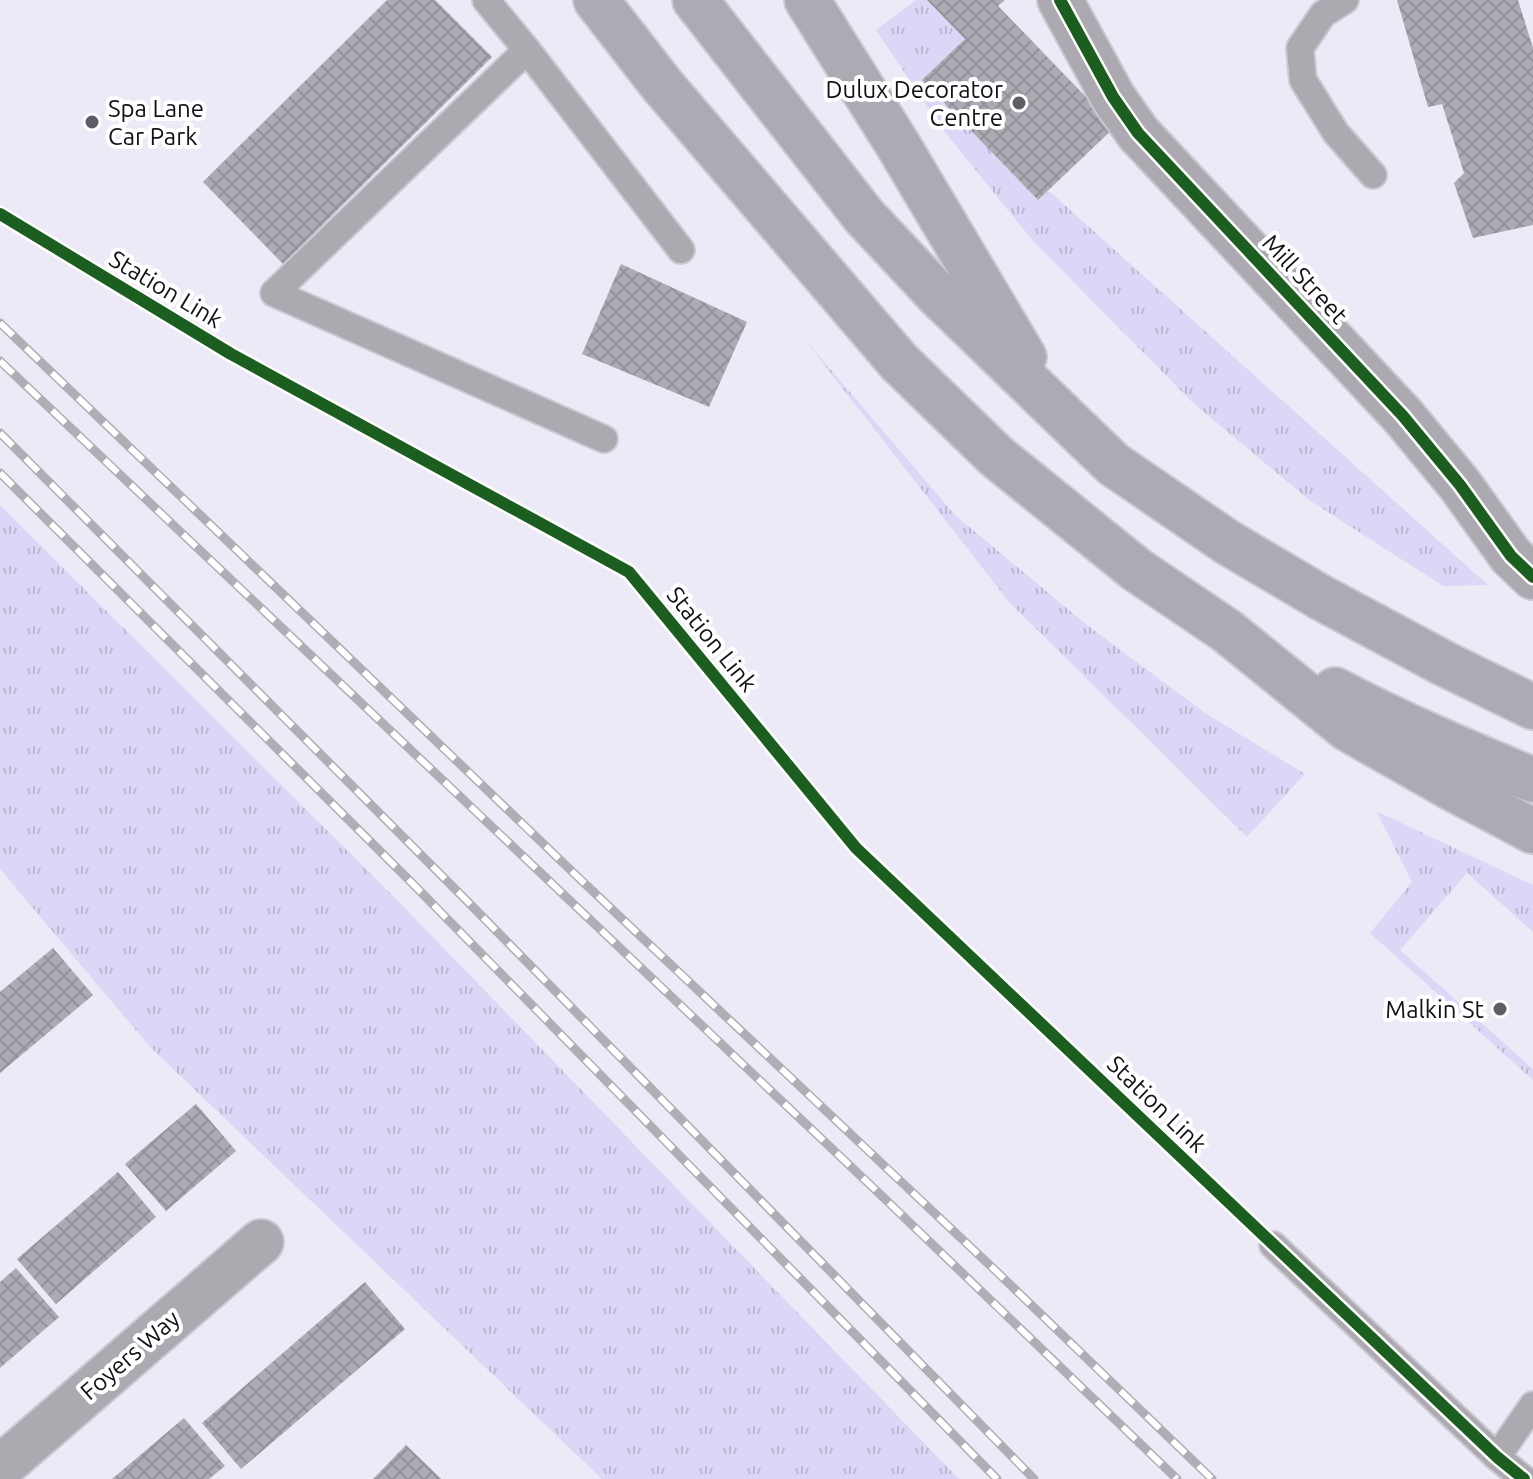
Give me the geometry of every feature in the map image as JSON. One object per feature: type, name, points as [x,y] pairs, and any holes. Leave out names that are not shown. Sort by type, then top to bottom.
[{"type":"highway","points":[[596,0],[662,85],[899,362],[996,456],[1137,570],[1227,631],[1348,729],[1533,831]]},
{"type":"highway","points":[[695,0],[864,216],[939,296],[1113,464],[1227,542],[1320,597],[1533,707]]},
{"type":"highway","points":[[807,0],[1055,407]]},
{"type":"highway","points":[[1227,631],[1362,705],[1533,780]]},
{"type":"street","name":"Mill Street","points":[[1060,0],[1113,97],[1138,133],[1403,416],[1460,485],[1511,556],[1533,577]]},
{"type":"street","name":"Foyers Way","points":[[0,1468],[261,1242]]},
{"type":"lane","points":[[486,0],[681,250]]},
{"type":"lane","points":[[1345,0],[1323,14],[1300,48],[1303,80],[1336,133],[1373,175]]},
{"type":"lane","points":[[527,50],[274,293],[604,439]]},
{"type":"lane","points":[[1273,1245],[1524,1479]]},
{"type":"lane","points":[[1497,1457],[1533,1405]]},
{"type":"green space","points":[[916,0],[927,0],[965,39],[923,80],[1038,199],[1049,191],[1488,585],[1443,586],[1309,500],[1192,402],[1033,241],[944,131],[876,30]]},
{"type":"green space","points":[[801,335],[955,515],[1087,625],[1205,713],[1305,774],[1247,837],[1009,602]]},
{"type":"green space","points":[[0,505],[398,901],[959,1479],[602,1479],[150,1047],[0,869]]},
{"type":"green space","points":[[1376,811],[1533,885],[1533,932],[1467,873],[1400,950],[1533,1069],[1533,1080],[1370,933],[1412,882]]},
{"type":"building","points":[[387,0],[435,0],[492,57],[283,264],[203,182]]},
{"type":"building","name":"Dulux Decorator Centre","points":[[927,0],[1005,0],[998,6],[1115,127],[1038,200],[922,80],[965,39]]},
{"type":"building","points":[[1397,0],[1518,0],[1533,48],[1533,225],[1473,238],[1454,183],[1464,173],[1442,104],[1428,107]]},
{"type":"building","points":[[621,264],[747,322],[709,407],[582,354]]},
{"type":"building","points":[[53,948],[93,995],[0,1073],[0,992]]},
{"type":"building","points":[[196,1104],[236,1151],[166,1211],[125,1164]]},
{"type":"building","points":[[118,1172],[156,1217],[56,1304],[17,1259]]},
{"type":"building","points":[[16,1268],[59,1317],[0,1368],[0,1282]]},
{"type":"building","points":[[365,1282],[405,1329],[241,1469],[202,1423]]},
{"type":"building","points":[[184,1418],[225,1466],[209,1479],[112,1479]]},
{"type":"building","points":[[406,1445],[433,1471],[441,1479],[373,1479]]},
{"type":"railway","points":[[0,323],[1212,1479]]},
{"type":"railway","points":[[0,361],[1177,1479]]},
{"type":"railway","points":[[0,433],[469,903],[1034,1479]]},
{"type":"railway","points":[[0,473],[411,882],[997,1479]]},
{"type":"cycle path","points":[[1060,0],[1113,97],[1138,133],[1403,416],[1460,485],[1511,556],[1533,577]]},
{"type":"cycle path","name":"Station Link","points":[[0,214],[231,354],[629,572],[856,848],[1497,1457],[1524,1479]]},
{"type":"place","name":"Dulux Decorator Centre","points":[[1019,103]]},
{"type":"place","name":"Spa Lane Car Park","points":[[92,122]]},
{"type":"place","name":"Malkin St","points":[[1500,1009]]}]
